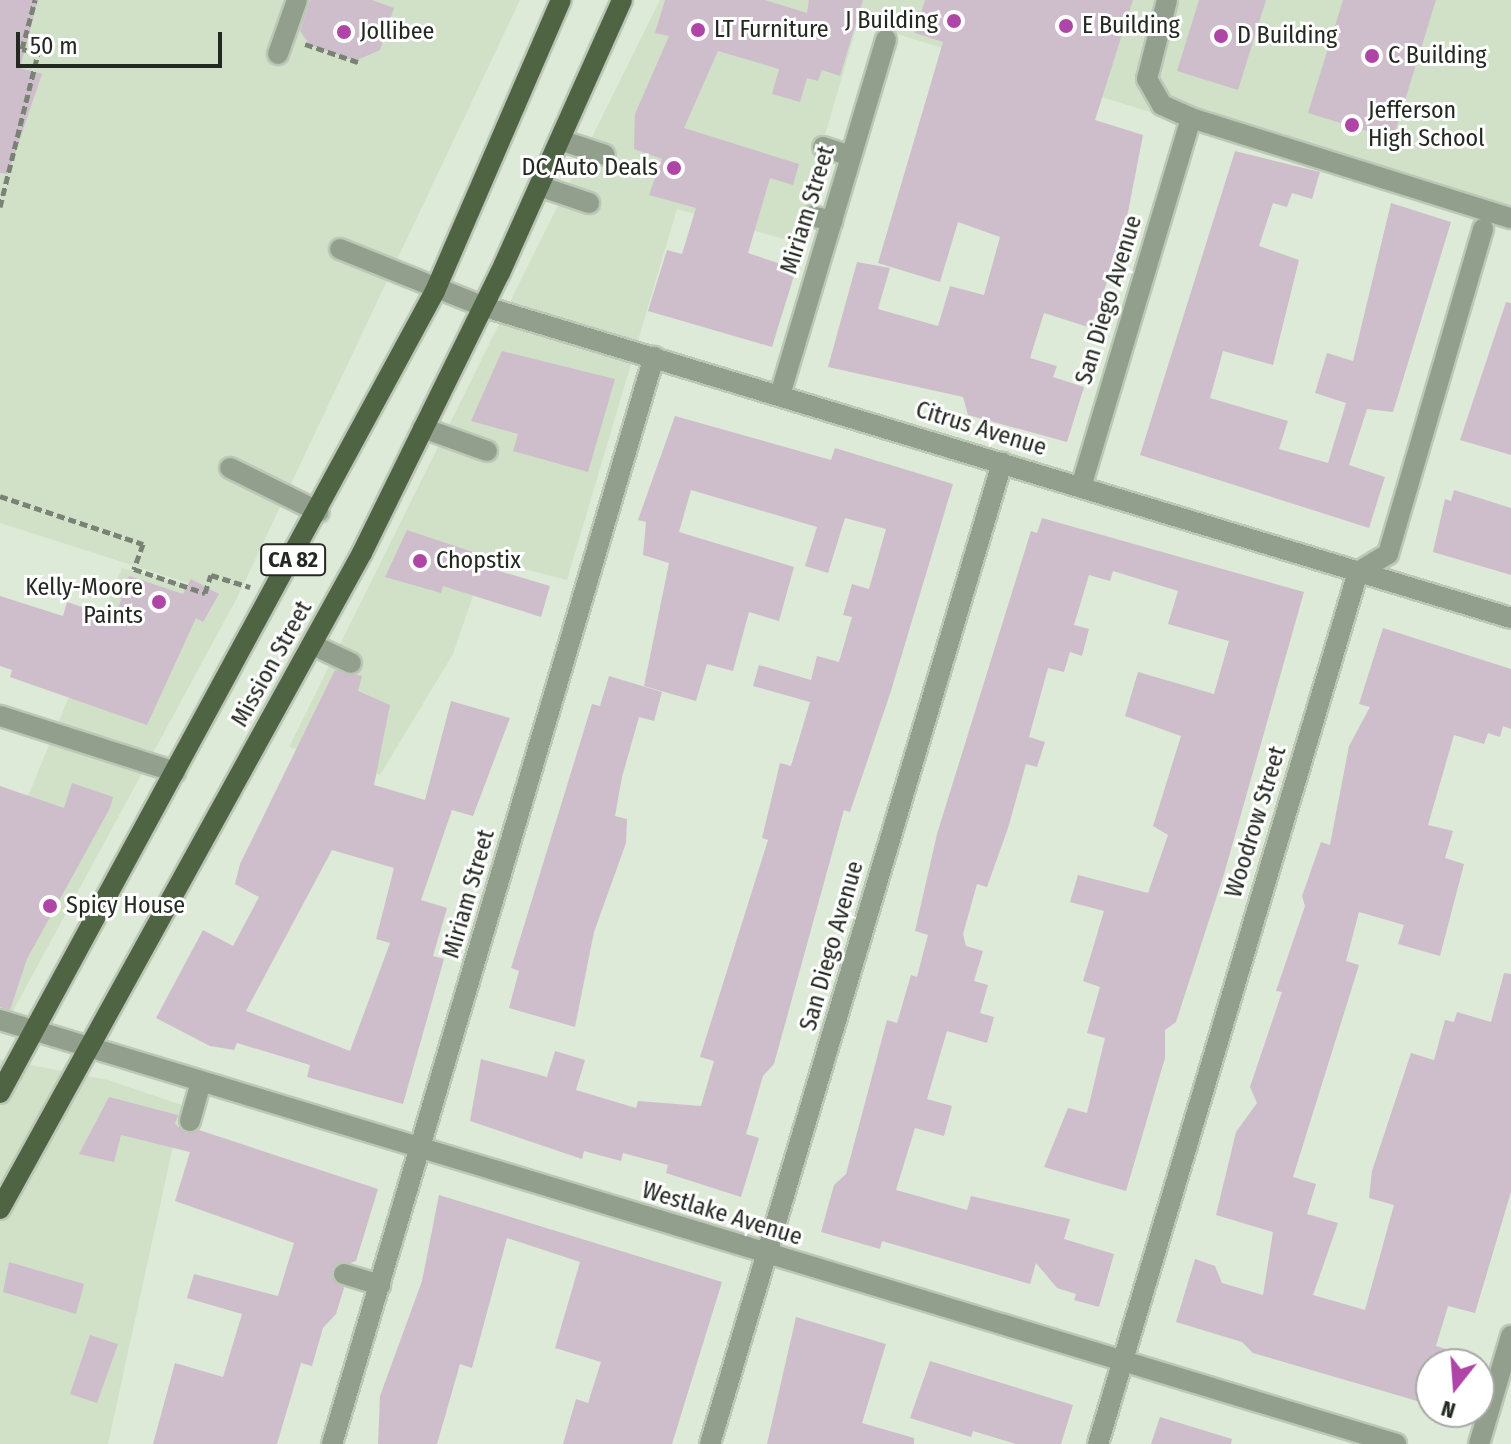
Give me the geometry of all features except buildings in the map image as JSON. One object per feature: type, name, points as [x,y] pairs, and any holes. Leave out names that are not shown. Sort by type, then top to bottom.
[{"type":"main road","name":"Mission Street","points":[[0,1093],[319,512],[435,291],[561,0]]},
{"type":"main road","name":"Mission Street","points":[[0,1209],[313,645],[482,306],[622,0]]},
{"type":"street","points":[[278,54],[297,0]]},
{"type":"street","points":[[1167,0],[1147,79],[1162,105],[1190,123],[1511,218]]},
{"type":"street","name":"Miriam Street","points":[[780,395],[822,219],[851,156],[886,39]]},
{"type":"street","name":"San Diego Avenue","points":[[1081,487],[1190,123]]},
{"type":"street","points":[[560,140],[605,155]]},
{"type":"street","points":[[823,147],[851,156]]},
{"type":"street","points":[[539,186],[589,203]]},
{"type":"street","points":[[1358,572],[1388,554],[1483,229]]},
{"type":"street","name":"Citrus Avenue","points":[[340,249],[435,291],[482,306],[1511,618]]},
{"type":"street","name":"Miriam Street","points":[[332,1444],[654,357]]},
{"type":"street","points":[[423,428],[487,451]]},
{"type":"street","name":"San Diego Avenue","points":[[710,1444],[1002,463]]},
{"type":"street","points":[[230,468],[319,512]]},
{"type":"street","name":"Woodrow Street","points":[[1098,1444],[1358,572]]},
{"type":"street","points":[[313,645],[351,663]]},
{"type":"street","points":[[0,716],[175,772]]},
{"type":"street","name":"Westlake Avenue","points":[[0,1020],[1396,1444]]},
{"type":"street","points":[[190,1121],[201,1082]]},
{"type":"street","points":[[344,1274],[380,1285]]},
{"type":"street","points":[[1479,1444],[1511,1336]]},
{"type":"path","points":[[0,207],[38,53],[22,49],[35,0]]},
{"type":"path","points":[[0,496],[143,544],[134,569],[205,593],[211,575],[273,596]]},
{"type":"shaded area","points":[[0,0],[520,0],[237,598],[0,1035],[0,864],[122,568],[216,592],[0,523]]},
{"type":"shaded area","points":[[660,0],[1511,0],[1511,223],[858,22],[794,242],[677,209],[567,580],[486,559],[453,654],[380,775],[289,747]]},
{"type":"shaded area","points":[[0,1059],[108,1080],[182,1105],[108,1444],[0,1444]]},
{"type":"place","name":"J Building","points":[[954,21]]},
{"type":"place","name":"E Building","points":[[1066,26]]},
{"type":"place","name":"LT Furniture","points":[[698,30]]},
{"type":"place","name":"Jollibee","points":[[344,32]]},
{"type":"place","name":"D Building","points":[[1221,36]]},
{"type":"place","name":"C Building","points":[[1372,56]]},
{"type":"place","name":"Jefferson High School","points":[[1352,125]]},
{"type":"place","name":"DC Auto Deals","points":[[674,168]]},
{"type":"place","name":"Chopstix","points":[[420,561]]},
{"type":"place","name":"Kelly-Moore Paints","points":[[159,602]]},
{"type":"place","name":"Spicy House","points":[[50,906]]}]
